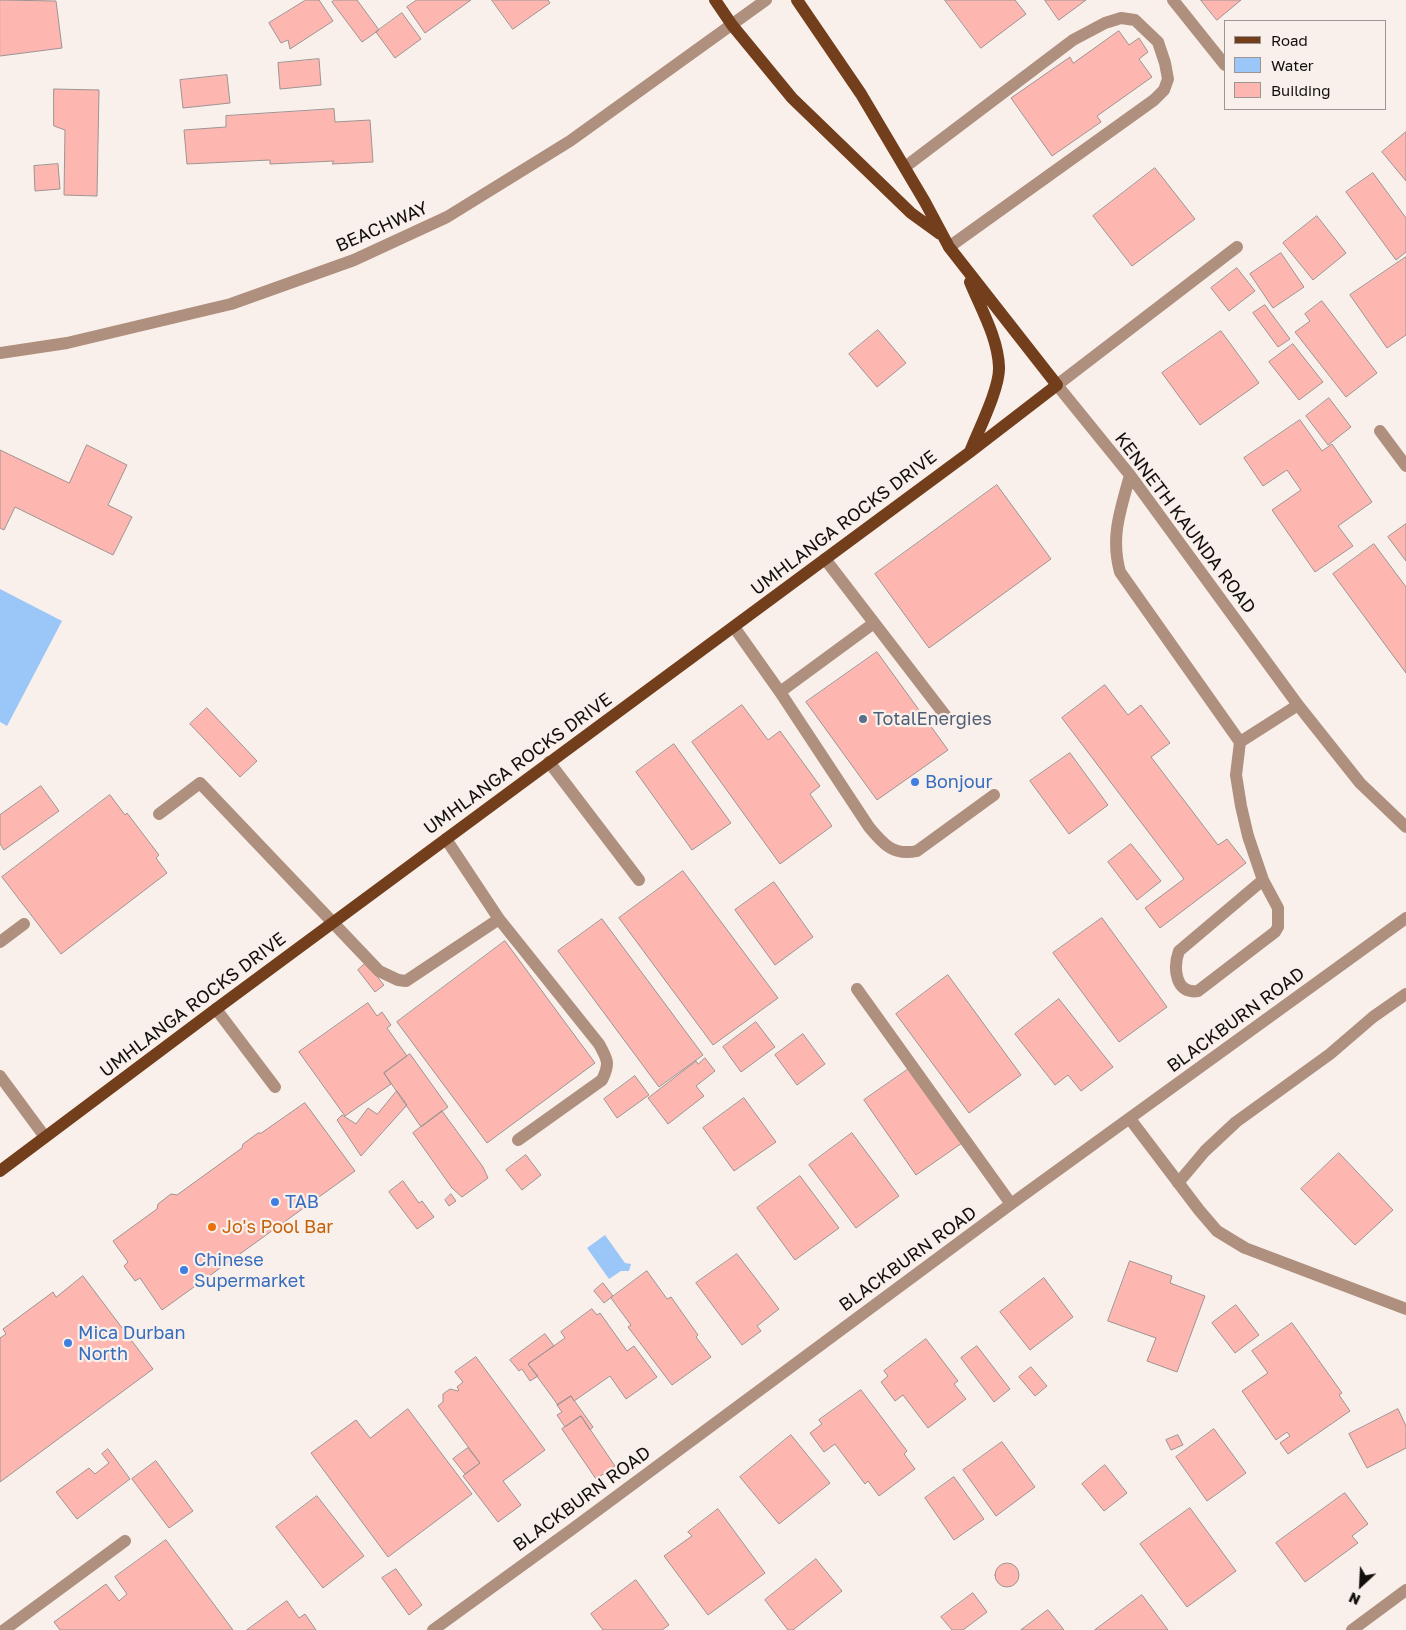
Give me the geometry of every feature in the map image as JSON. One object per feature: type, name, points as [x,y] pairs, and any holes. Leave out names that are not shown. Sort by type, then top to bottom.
[{"type":"main road","name":"KENNETH KAUNDA ROAD","points":[[715,0],[732,26],[792,98],[911,213],[942,236]]},
{"type":"main road","name":"KENNETH KAUNDA ROAD","points":[[797,0],[861,94],[905,167],[949,248],[1057,385]]},
{"type":"main road","points":[[964,269],[995,342],[999,369],[992,397],[970,452]]},
{"type":"main road","name":"UMHLANGA ROCKS DRIVE","points":[[0,1171],[216,1008],[734,627],[1057,385]]},
{"type":"street","name":"BEACHWAY","points":[[0,353],[67,343],[232,304],[354,260],[447,217],[570,141],[766,0]]},
{"type":"street","points":[[1173,0],[1224,64]]},
{"type":"street","points":[[905,167],[1073,40],[1105,22],[1121,18],[1135,20],[1158,42],[1165,62],[1168,79],[1164,90],[1154,100],[949,248]]},
{"type":"street","points":[[1057,385],[1237,247]]},
{"type":"street","name":"KENNETH KAUNDA ROAD","points":[[1057,385],[1130,475],[1298,705],[1360,783],[1406,827]]},
{"type":"street","points":[[1380,431],[1406,466]]},
{"type":"street","points":[[1130,475],[1117,524],[1116,554],[1120,572],[1240,742],[1236,774],[1248,836],[1263,880],[1278,908],[1278,926],[1275,932],[1198,991],[1191,992],[1185,989],[1179,984],[1176,976],[1176,960],[1179,952],[1263,880]]},
{"type":"street","points":[[825,559],[948,719]]},
{"type":"street","points":[[780,692],[874,622]]},
{"type":"street","points":[[734,627],[780,692],[869,827],[880,841],[894,851],[906,854],[917,852],[994,795]]},
{"type":"street","points":[[1240,742],[1298,705]]},
{"type":"street","points":[[550,762],[639,880]]},
{"type":"street","points":[[159,814],[200,784],[379,971],[398,980],[406,981],[499,919]]},
{"type":"street","points":[[446,839],[499,919],[599,1044],[608,1060],[607,1070],[602,1080],[518,1140]]},
{"type":"street","name":"BLACKBURN ROAD","points":[[433,1630],[1011,1204],[1406,918]]},
{"type":"street","points":[[0,942],[24,924]]},
{"type":"street","points":[[857,989],[1011,1204]]},
{"type":"street","points":[[1178,1183],[1205,1151],[1236,1122],[1330,1054],[1373,1018],[1406,994]]},
{"type":"street","points":[[216,1008],[274,1087]]},
{"type":"street","points":[[0,1076],[45,1136]]},
{"type":"street","points":[[1130,1119],[1217,1231],[1245,1248],[1406,1309]]},
{"type":"street","points":[[4,1630],[125,1541]]},
{"type":"street","points":[[1352,1630],[1406,1590]]},
{"type":"water","points":[[0,589],[62,621],[7,726],[0,722]]},
{"type":"water","points":[[605,1235],[625,1263],[631,1264],[629,1271],[621,1271],[609,1279],[587,1248]]},
{"type":"building","points":[[0,0],[56,1],[62,48],[0,56]]},
{"type":"building","points":[[306,0],[319,0],[333,21],[290,49],[288,40],[281,43],[269,23]]},
{"type":"building","points":[[335,0],[357,0],[379,30],[362,42],[332,2]]},
{"type":"building","points":[[417,0],[471,0],[425,33],[407,7]]},
{"type":"building","points":[[492,0],[548,0],[550,3],[513,29]]},
{"type":"building","points":[[945,0],[1015,0],[1026,14],[981,48]]},
{"type":"building","points":[[1045,0],[1086,0],[1059,20]]},
{"type":"building","points":[[1201,0],[1241,0],[1217,20]]},
{"type":"building","points":[[402,13],[421,39],[395,58],[376,32]]},
{"type":"building","points":[[1119,31],[1129,45],[1139,38],[1148,52],[1139,59],[1152,77],[1097,116],[1101,122],[1052,156],[1011,98],[1070,57],[1073,63]]},
{"type":"building","points":[[319,59],[321,85],[280,89],[278,63]]},
{"type":"building","points":[[227,75],[230,103],[183,108],[180,80]]},
{"type":"building","points":[[54,89],[99,90],[97,196],[64,195],[65,130],[54,126]]},
{"type":"building","points":[[334,109],[335,122],[370,120],[373,162],[332,164],[334,161],[270,164],[270,160],[187,164],[184,130],[226,127],[226,116]]},
{"type":"building","points":[[1406,132],[1406,181],[1382,152]]},
{"type":"building","points":[[58,164],[60,189],[35,191],[34,166]]},
{"type":"building","points":[[1155,168],[1195,219],[1132,266],[1093,216]]},
{"type":"building","points":[[1373,173],[1406,218],[1406,252],[1396,260],[1346,192]]},
{"type":"building","points":[[1317,216],[1346,253],[1313,280],[1283,243]]},
{"type":"building","points":[[1281,253],[1304,287],[1273,308],[1250,274]]},
{"type":"building","points":[[1406,257],[1406,335],[1387,348],[1350,295]]},
{"type":"building","points":[[1237,268],[1255,291],[1229,311],[1211,288]]},
{"type":"building","points":[[1322,301],[1377,373],[1346,397],[1295,332],[1310,321],[1305,314]]},
{"type":"building","points":[[1265,305],[1290,339],[1278,347],[1253,313]]},
{"type":"building","points":[[878,330],[906,363],[877,387],[849,354]]},
{"type":"building","points":[[1221,331],[1259,383],[1200,425],[1162,373]]},
{"type":"building","points":[[1293,344],[1323,382],[1299,400],[1269,362]]},
{"type":"building","points":[[1329,398],[1351,427],[1328,445],[1306,416]]},
{"type":"building","points":[[1300,420],[1322,451],[1332,444],[1372,502],[1338,526],[1353,546],[1315,572],[1272,510],[1301,490],[1287,470],[1263,486],[1244,458]]},
{"type":"building","points":[[87,445],[127,465],[108,505],[132,517],[113,555],[15,507],[4,530],[0,528],[0,450],[69,483]]},
{"type":"building","points":[[997,485],[1051,559],[929,648],[875,574]]},
{"type":"building","points":[[1406,524],[1406,561],[1388,537]]},
{"type":"building","points":[[1374,544],[1406,587],[1406,673],[1333,574]]},
{"type":"building","points":[[877,652],[948,750],[877,800],[806,702]]},
{"type":"building","points":[[1105,685],[1128,715],[1141,705],[1170,743],[1151,757],[1218,845],[1227,839],[1246,863],[1160,928],[1145,908],[1184,879],[1062,718]]},
{"type":"building","points":[[742,705],[768,740],[780,731],[820,786],[810,794],[832,826],[780,864],[692,742]]},
{"type":"building","points":[[207,708],[257,761],[240,777],[190,724]]},
{"type":"building","points":[[674,744],[731,823],[692,850],[636,772]]},
{"type":"building","points":[[1070,753],[1108,805],[1069,834],[1030,781]]},
{"type":"building","points":[[41,786],[59,811],[4,850],[0,844],[0,815]]},
{"type":"building","points":[[110,795],[125,815],[127,813],[159,855],[156,858],[167,873],[61,954],[2,877]]},
{"type":"building","points":[[1131,844],[1161,881],[1137,900],[1108,862]]},
{"type":"building","points":[[683,871],[778,998],[713,1045],[619,918]]},
{"type":"building","points":[[774,882],[813,937],[775,965],[735,910]]},
{"type":"building","points":[[1102,918],[1167,1007],[1119,1042],[1053,953]]},
{"type":"building","points":[[602,919],[703,1055],[659,1087],[558,951]]},
{"type":"building","points":[[505,941],[595,1063],[487,1143],[397,1022]]},
{"type":"building","points":[[366,963],[384,985],[375,992],[358,970]]},
{"type":"building","points":[[948,975],[1021,1075],[969,1113],[896,1014]]},
{"type":"building","points":[[1059,999],[1113,1067],[1081,1091],[1068,1075],[1055,1085],[1015,1034]]},
{"type":"building","points":[[368,1003],[377,1016],[382,1012],[391,1025],[387,1028],[407,1056],[384,1073],[391,1084],[345,1116],[299,1052]]},
{"type":"building","points":[[756,1022],[775,1047],[741,1072],[723,1047]]},
{"type":"building","points":[[803,1034],[825,1064],[797,1085],[775,1055]]},
{"type":"building","points":[[410,1054],[448,1107],[421,1127],[384,1073]]},
{"type":"building","points":[[705,1058],[715,1071],[696,1086],[704,1096],[668,1124],[648,1098],[696,1061],[698,1064]]},
{"type":"building","points":[[910,1068],[962,1143],[916,1175],[864,1100]]},
{"type":"building","points":[[635,1076],[649,1095],[617,1118],[604,1099]]},
{"type":"building","points":[[397,1091],[407,1105],[361,1156],[337,1120],[342,1115],[356,1124],[368,1108],[377,1114]]},
{"type":"building","points":[[744,1098],[776,1142],[734,1171],[703,1128]]},
{"type":"building","points":[[305,1103],[355,1171],[162,1310],[140,1278],[135,1281],[124,1266],[128,1262],[113,1241],[157,1209],[158,1204],[171,1194],[177,1195],[242,1148],[243,1144],[258,1133],[261,1133]]},
{"type":"building","points":[[442,1111],[483,1167],[488,1178],[462,1197],[452,1188],[413,1133]]},
{"type":"building","points":[[852,1133],[899,1196],[856,1228],[809,1165]]},
{"type":"building","points":[[1339,1153],[1393,1210],[1355,1245],[1301,1189]]},
{"type":"building","points":[[526,1155],[541,1175],[522,1190],[506,1170]]},
{"type":"building","points":[[800,1176],[839,1228],[795,1260],[757,1208]]},
{"type":"building","points":[[403,1181],[419,1203],[422,1201],[434,1217],[417,1229],[389,1192]]},
{"type":"building","points":[[451,1194],[456,1201],[449,1206],[445,1200]]},
{"type":"building","points":[[737,1254],[779,1309],[757,1326],[761,1331],[742,1345],[696,1283]]},
{"type":"building","points":[[1130,1261],[1172,1276],[1170,1283],[1205,1296],[1177,1372],[1147,1361],[1156,1338],[1108,1321]]},
{"type":"building","points":[[647,1271],[667,1299],[671,1297],[711,1357],[672,1385],[628,1327],[631,1325],[611,1298]]},
{"type":"building","points":[[83,1276],[153,1369],[0,1482],[0,1338],[6,1334],[3,1329],[53,1292],[56,1297]]},
{"type":"building","points":[[1044,1278],[1073,1317],[1030,1350],[1000,1312]]},
{"type":"building","points":[[603,1283],[613,1296],[604,1303],[594,1291]]},
{"type":"building","points":[[1236,1305],[1259,1335],[1235,1353],[1212,1323]]},
{"type":"building","points":[[592,1309],[597,1315],[600,1313],[627,1351],[634,1346],[657,1377],[626,1399],[610,1376],[574,1401],[571,1396],[558,1405],[528,1364],[565,1338],[561,1332]]},
{"type":"building","points":[[1292,1323],[1342,1393],[1339,1395],[1350,1411],[1288,1454],[1280,1443],[1290,1436],[1287,1432],[1276,1440],[1242,1391],[1268,1373],[1252,1351]]},
{"type":"building","points":[[545,1334],[554,1346],[528,1364],[538,1376],[530,1381],[522,1369],[519,1371],[510,1360]]},
{"type":"building","points":[[926,1339],[958,1381],[954,1384],[966,1399],[928,1428],[903,1395],[895,1401],[881,1382],[888,1376],[884,1371]]},
{"type":"building","points":[[977,1346],[1010,1389],[994,1402],[961,1358]]},
{"type":"building","points":[[476,1357],[545,1450],[503,1481],[521,1505],[498,1522],[463,1476],[480,1463],[438,1406],[443,1402],[443,1394],[450,1389],[458,1391],[457,1387],[463,1382],[455,1372]]},
{"type":"building","points":[[1031,1367],[1047,1386],[1035,1396],[1019,1377]]},
{"type":"building","points":[[861,1390],[907,1451],[904,1454],[915,1469],[879,1496],[868,1481],[865,1484],[835,1444],[824,1452],[810,1433],[822,1424],[819,1420]]},
{"type":"building","points":[[571,1396],[593,1427],[590,1430],[581,1416],[565,1427],[557,1415],[562,1412],[557,1405]]},
{"type":"building","points":[[408,1409],[472,1494],[388,1557],[311,1453],[356,1420],[370,1438]]},
{"type":"building","points":[[1398,1409],[1406,1426],[1406,1448],[1367,1468],[1349,1434]]},
{"type":"building","points":[[581,1416],[615,1466],[596,1479],[562,1429]]},
{"type":"building","points":[[1214,1429],[1246,1473],[1207,1501],[1176,1457]]},
{"type":"building","points":[[791,1435],[830,1483],[779,1524],[740,1477]]},
{"type":"building","points":[[1178,1435],[1183,1445],[1171,1450],[1166,1440]]},
{"type":"building","points":[[1002,1442],[1035,1487],[996,1516],[963,1470]]},
{"type":"building","points":[[468,1448],[480,1463],[465,1474],[453,1459]]},
{"type":"building","points":[[108,1449],[130,1479],[77,1519],[56,1492],[89,1468],[95,1474],[109,1463],[102,1454]]},
{"type":"building","points":[[156,1461],[193,1511],[169,1528],[132,1479]]},
{"type":"building","points":[[1105,1465],[1127,1493],[1104,1511],[1082,1484]]},
{"type":"building","points":[[954,1477],[984,1519],[954,1540],[925,1498]]},
{"type":"building","points":[[1345,1493],[1368,1524],[1352,1536],[1358,1543],[1305,1582],[1276,1543]]},
{"type":"building","points":[[317,1496],[364,1556],[323,1588],[276,1527]]},
{"type":"building","points":[[1190,1508],[1236,1571],[1187,1607],[1140,1544]]},
{"type":"building","points":[[718,1509],[765,1573],[708,1615],[664,1556],[692,1536],[688,1532]]},
{"type":"building","points":[[166,1540],[233,1630],[60,1630],[54,1622],[106,1584],[119,1601],[127,1594],[115,1577]]},
{"type":"building","points":[[816,1559],[842,1591],[793,1630],[788,1630],[765,1600]]},
{"type":"building","points":[[1007,1563],[1016,1566],[1019,1575],[1016,1584],[1007,1587],[998,1584],[995,1575],[998,1566]]},
{"type":"building","points":[[396,1569],[422,1605],[409,1615],[382,1578]]},
{"type":"building","points":[[636,1580],[669,1625],[662,1630],[603,1630],[591,1614]]},
{"type":"building","points":[[973,1593],[987,1612],[963,1630],[952,1630],[941,1617]]},
{"type":"building","points":[[1142,1595],[1168,1630],[1095,1630]]},
{"type":"building","points":[[287,1601],[299,1618],[305,1614],[316,1630],[247,1630]]},
{"type":"building","points":[[1048,1610],[1064,1630],[1021,1630]]},
{"type":"place","name":"TotalEnergies","points":[[863,719]]},
{"type":"place","name":"Bonjour","points":[[915,782]]},
{"type":"place","name":"TAB","points":[[275,1202]]},
{"type":"place","name":"Jo's Pool Bar","points":[[212,1227]]},
{"type":"place","name":"Chinese Supermarket","points":[[184,1270]]},
{"type":"place","name":"Mica Durban North","points":[[68,1343]]}]
